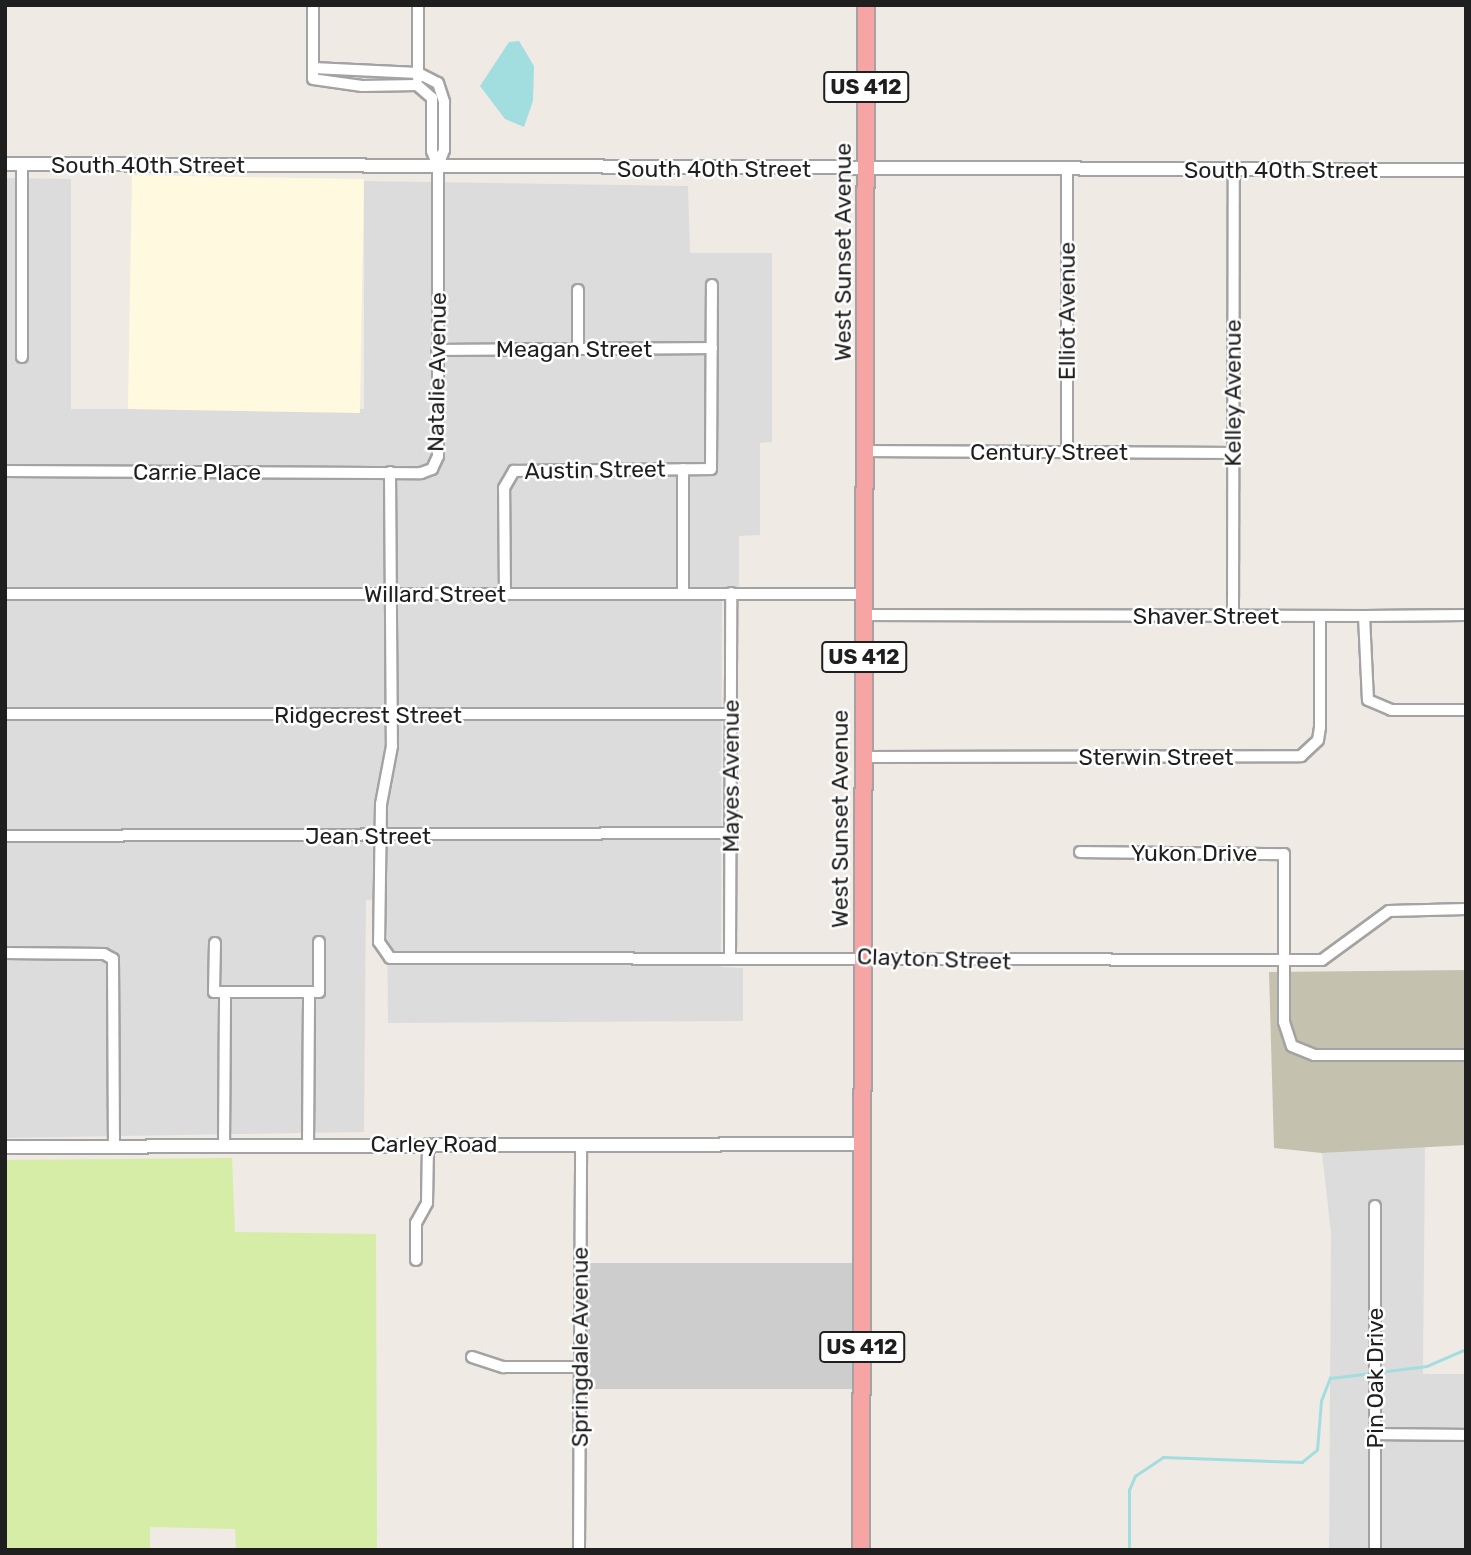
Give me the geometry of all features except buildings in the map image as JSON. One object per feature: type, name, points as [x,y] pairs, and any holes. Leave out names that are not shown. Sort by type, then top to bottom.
[{"type":"highway","name":"West Sunset Avenue","points":[[861,1550],[866,5]]},
{"type":"street","points":[[313,5],[313,79],[362,86],[417,85],[432,98],[432,151],[438,166]]},
{"type":"street","points":[[417,85],[418,5]]},
{"type":"street","points":[[313,68],[418,74],[429,77],[443,92],[444,150],[438,166]]},
{"type":"street","name":"South 40th Street","points":[[5,164],[866,170],[1466,170]]},
{"type":"street","points":[[22,164],[22,357]]},
{"type":"street","name":"Natalie Avenue","points":[[390,472],[421,473],[436,463],[438,166]]},
{"type":"street","name":"Elliot Avenue","points":[[1067,170],[1067,452]]},
{"type":"street","name":"Kelley Avenue","points":[[1233,615],[1234,170]]},
{"type":"street","points":[[683,593],[682,469],[711,469],[712,285]]},
{"type":"street","points":[[578,290],[578,348]]},
{"type":"street","name":"Meagan Street","points":[[437,350],[712,348]]},
{"type":"street","name":"Century Street","points":[[865,451],[1233,453]]},
{"type":"street","name":"Austin Street","points":[[505,593],[504,488],[509,475],[520,470],[682,469]]},
{"type":"street","name":"Carrie Place","points":[[5,471],[390,472]]},
{"type":"street","points":[[380,836],[392,715],[390,472]]},
{"type":"street","name":"Mayes Avenue","points":[[730,958],[731,593]]},
{"type":"street","name":"Willard Street","points":[[5,594],[864,594]]},
{"type":"street","name":"Shaver Street","points":[[864,615],[1466,615]]},
{"type":"street","name":"Sterwin Street","points":[[863,757],[1301,756],[1318,740],[1320,727],[1320,616]]},
{"type":"street","points":[[1364,616],[1368,700],[1391,710],[1466,710]]},
{"type":"street","name":"Ridgecrest Street","points":[[5,714],[731,714]]},
{"type":"street","name":"Jean Street","points":[[5,836],[731,834]]},
{"type":"street","name":"Clayton Street","points":[[380,836],[379,942],[385,955],[1322,960],[1338,953],[1366,925],[1389,911],[1466,909]]},
{"type":"street","name":"Yukon Drive","points":[[1080,852],[1284,854],[1284,961]]},
{"type":"street","points":[[215,943],[214,992],[319,992],[319,942]]},
{"type":"street","points":[[5,953],[104,954],[113,959],[114,1146]]},
{"type":"street","points":[[1284,961],[1284,1023],[1287,1038],[1302,1052],[1466,1055]]},
{"type":"street","points":[[224,1145],[225,992]]},
{"type":"street","points":[[308,1145],[309,992]]},
{"type":"street","points":[[416,1260],[416,1223],[427,1203],[428,1144]]},
{"type":"street","name":"Springdale Avenue","points":[[579,1550],[581,1144]]},
{"type":"street","name":"Carley Road","points":[[5,1147],[862,1144]]},
{"type":"street","name":"Pin Oak Drive","points":[[1375,1206],[1375,1550]]},
{"type":"street","points":[[472,1357],[503,1367],[580,1367]]},
{"type":"street","points":[[1375,1434],[1466,1435]]},
{"type":"shaded area","points":[[132,175],[364,179],[360,413],[128,409]]},
{"type":"shaded area","points":[[5,178],[71,179],[71,409],[364,409],[364,181],[688,186],[690,253],[772,253],[772,442],[760,443],[760,535],[739,536],[739,588],[722,588],[721,967],[743,968],[743,1021],[388,1023],[387,899],[366,900],[364,1132],[5,1138]]},
{"type":"shaded area","points":[[1466,970],[1466,1145],[1322,1153],[1274,1148],[1269,972]]},
{"type":"shaded area","points":[[1425,1145],[1423,1374],[1466,1374],[1466,1550],[1329,1550],[1331,1234],[1322,1153]]},
{"type":"shaded area","points":[[580,1263],[862,1263],[862,1389],[580,1389]]},
{"type":"green space","points":[[232,1158],[235,1232],[376,1234],[377,1550],[236,1550],[235,1529],[150,1527],[150,1550],[5,1550],[5,1160]]},
{"type":"water","points":[[519,41],[534,66],[533,101],[524,127],[505,119],[480,86],[509,42]]},
{"type":"waterway","points":[[1379,1372],[1427,1366],[1466,1349]]},
{"type":"waterway","points":[[1129,1550],[1129,1490],[1135,1476],[1163,1457],[1302,1462],[1317,1450],[1321,1401],[1330,1378],[1372,1373]]}]
